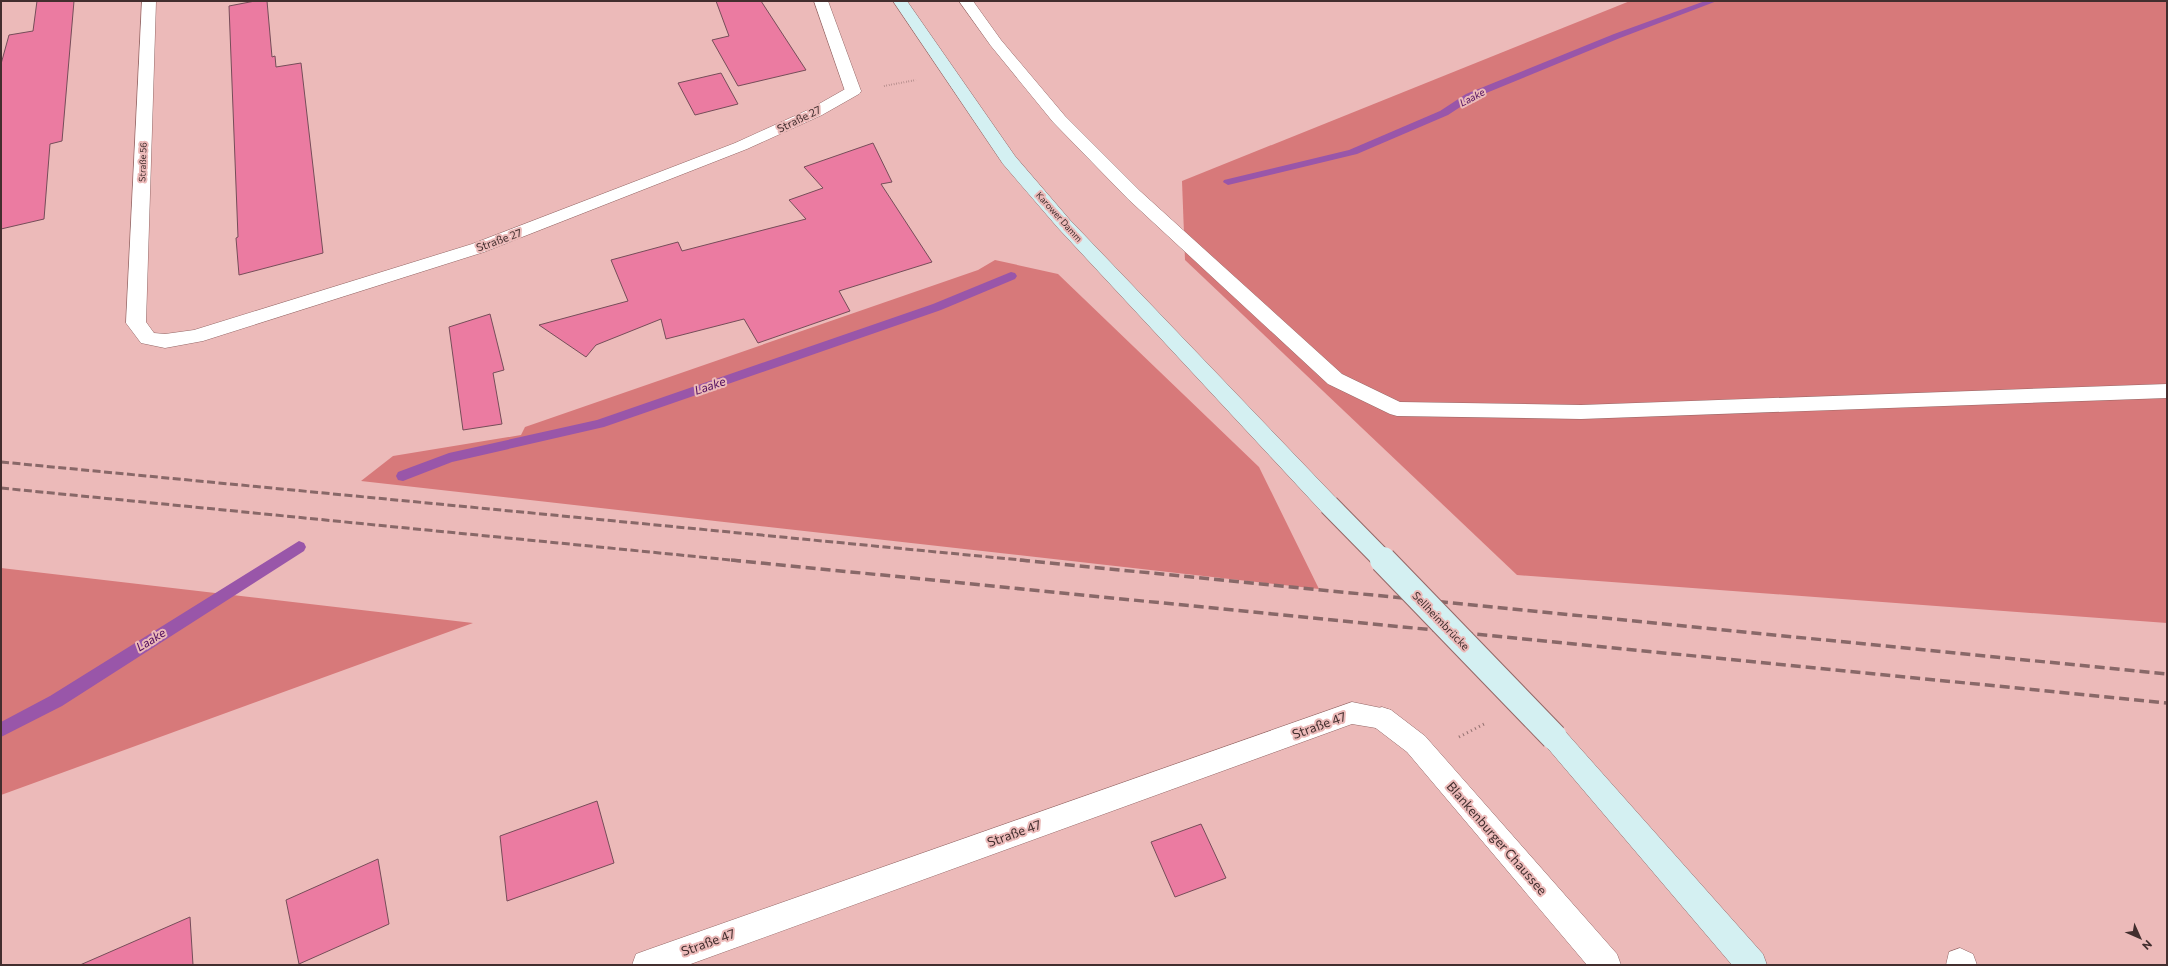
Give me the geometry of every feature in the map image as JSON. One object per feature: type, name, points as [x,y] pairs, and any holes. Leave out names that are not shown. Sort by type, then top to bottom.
[{"type":"main road","name":"Karower Damm","points":[[900,1],[1009,160],[1064,224],[1329,505]]},
{"type":"main road","name":"Sellheimbrücke","points":[[1329,505],[1554,737],[1752,965]]},
{"type":"street","name":"Straße 56","points":[[136,323],[149,1]]},
{"type":"street","points":[[821,1],[853,91]]},
{"type":"street","points":[[966,1],[996,43],[1059,119],[1134,195],[1335,379],[1397,409],[1581,412],[2167,391]]},
{"type":"street","name":"Straße 27","points":[[136,323],[148,338],[165,341],[196,336],[478,248],[742,146],[816,112],[853,91]]},
{"type":"street","name":"Straße 47","points":[[647,965],[1352,713],[1382,718]]},
{"type":"street","name":"Blankenburger Chaussee","points":[[1382,718],[1416,744],[1606,965]]},
{"type":"path","points":[[853,91],[920,79]]},
{"type":"shaded area","points":[[1630,1],[2167,1],[2167,623],[1517,575],[1185,260],[1182,181]]},
{"type":"shaded area","points":[[995,260],[1058,274],[1259,467],[1319,589],[361,481],[393,456],[521,435],[525,427],[978,270]]},
{"type":"shaded area","points":[[1,568],[473,623],[1,795]]},
{"type":"building","points":[[37,1],[74,1],[62,141],[50,144],[44,219],[1,229],[1,64],[9,35],[33,31]]},
{"type":"building","points":[[255,1],[267,1],[272,57],[275,56],[276,67],[301,63],[323,253],[239,275],[236,238],[238,237],[229,6]]},
{"type":"building","points":[[716,1],[761,1],[806,70],[738,86],[712,40],[729,36]]},
{"type":"building","points":[[721,73],[738,104],[695,115],[678,83]]},
{"type":"building","points":[[873,143],[892,182],[881,184],[932,262],[839,291],[850,311],[758,343],[744,319],[666,339],[661,319],[596,345],[586,357],[539,325],[628,301],[611,260],[678,242],[682,251],[806,219],[789,200],[823,188],[804,167]]},
{"type":"building","points":[[490,314],[504,370],[493,373],[502,424],[463,430],[449,327]]},
{"type":"building","points":[[597,801],[614,863],[507,901],[500,836]]},
{"type":"building","points":[[1201,824],[1226,878],[1175,897],[1151,842]]},
{"type":"building","points":[[378,859],[389,924],[299,964],[286,900]]},
{"type":"building","points":[[190,917],[193,965],[80,965]]},
{"type":"waterway","name":"Laake","points":[[1228,182],[1353,152],[1444,113],[1470,96],[1617,36],[1713,1]]},
{"type":"waterway","name":"Laake","points":[[403,476],[449,458],[599,424],[937,307],[1011,276]]},
{"type":"waterway","name":"Laake","points":[[1,730],[56,701],[299,547]]},
{"type":"railway","points":[[1,462],[1031,561]]},
{"type":"railway","points":[[1,488],[741,561]]},
{"type":"railway","points":[[731,560],[2167,703]]},
{"type":"railway","points":[[1020,560],[2167,674]]}]
